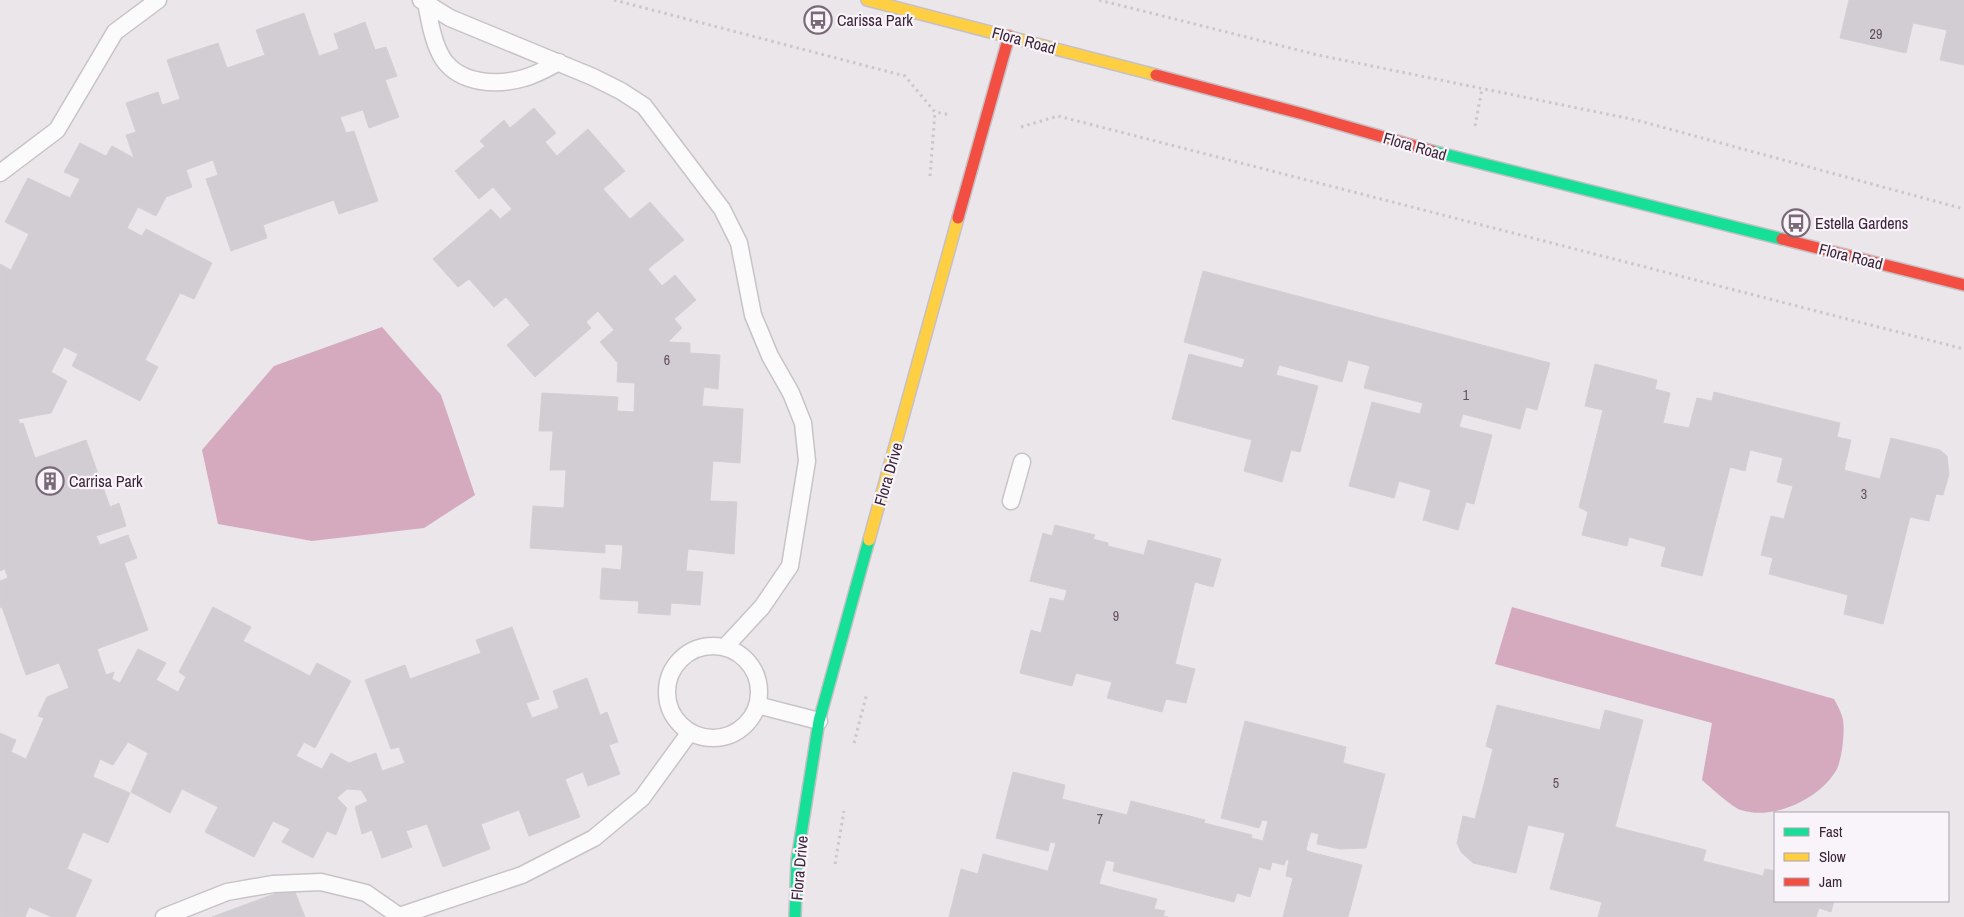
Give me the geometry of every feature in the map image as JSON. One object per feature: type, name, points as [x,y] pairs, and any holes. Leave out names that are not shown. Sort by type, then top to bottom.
[{"type":"street","name":"Flora Road","points":[[867,0],[1303,114],[1468,161],[1964,285]]},
{"type":"street","name":"Flora Drive","points":[[795,917],[797,860],[819,721],[1010,36]]},
{"type":"lane","points":[[0,173],[57,130],[115,32],[158,0]]},
{"type":"lane","points":[[424,2],[434,37],[443,58],[454,70],[474,80],[495,83],[524,78],[559,62]]},
{"type":"lane","points":[[424,2],[450,18],[559,62],[621,90],[644,106],[722,209],[739,243],[754,315],[770,356],[791,394],[803,423],[807,462],[790,566],[762,607],[725,647]]},
{"type":"lane","points":[[1011,501],[1022,462]]},
{"type":"lane","points":[[707,646],[725,647],[742,656],[754,670],[759,687],[757,705],[747,723],[730,734],[710,738],[690,732],[676,720],[667,702],[667,684],[674,666],[688,653],[707,646]]},
{"type":"lane","points":[[757,705],[819,721]]},
{"type":"lane","points":[[164,917],[226,892],[273,884],[321,882],[366,893],[397,917],[522,875],[594,838],[642,798],[690,732]]},
{"type":"path","points":[[614,0],[905,76],[935,112],[1019,128],[1058,116],[1964,349]]},
{"type":"path","points":[[1099,0],[1318,55],[1636,120],[1964,209]]},
{"type":"shaded area","points":[[382,327],[441,395],[475,495],[424,528],[312,541],[218,524],[202,450],[274,366]]},
{"type":"shaded area","points":[[1512,607],[1834,699],[1842,716],[1844,727],[1842,750],[1837,769],[1830,780],[1808,798],[1782,810],[1754,813],[1741,810],[1702,780],[1712,723],[1495,664]]},
{"type":"building","points":[[1849,0],[1964,0],[1964,65],[1940,60],[1947,30],[1913,23],[1906,53],[1840,38]]},
{"type":"building","name":"Carrisa Park","points":[[304,13],[319,56],[339,49],[334,34],[365,22],[375,50],[386,47],[397,76],[385,80],[399,117],[369,128],[363,110],[340,117],[346,133],[354,131],[378,201],[339,214],[334,200],[263,225],[267,238],[231,251],[206,179],[218,175],[213,160],[186,170],[192,187],[166,197],[156,216],[138,207],[127,228],[142,236],[146,229],[212,263],[194,299],[180,293],[145,360],[158,367],[140,401],[72,366],[78,354],[64,347],[51,372],[67,381],[51,413],[18,419],[20,424],[23,423],[35,458],[86,440],[110,507],[119,503],[126,526],[96,536],[100,545],[128,535],[137,558],[124,563],[148,630],[97,649],[106,675],[114,672],[112,679],[120,683],[138,649],[166,663],[156,680],[178,692],[186,677],[179,672],[213,607],[251,627],[243,641],[310,676],[317,663],[351,681],[315,748],[304,742],[296,756],[322,769],[331,753],[349,763],[376,753],[382,771],[405,763],[399,747],[391,749],[365,680],[405,665],[410,679],[481,653],[476,640],[512,627],[539,699],[526,703],[532,718],[559,708],[553,691],[587,678],[600,715],[607,712],[618,742],[609,745],[620,774],[588,786],[583,772],[565,779],[580,817],[529,836],[519,810],[481,824],[490,849],[443,867],[427,824],[406,831],[412,847],[382,858],[372,830],[362,834],[355,807],[368,801],[361,790],[347,789],[337,798],[347,808],[336,835],[327,831],[313,858],[282,842],[290,829],[273,821],[254,857],[205,832],[218,807],[182,789],[170,813],[131,792],[148,753],[128,742],[113,765],[100,759],[93,777],[130,793],[108,843],[83,832],[67,869],[92,880],[75,917],[52,917],[29,907],[25,917],[0,917],[0,733],[16,740],[11,752],[26,759],[44,718],[38,716],[47,697],[69,688],[59,663],[26,675],[2,607],[0,608],[0,581],[8,578],[5,569],[0,571],[0,264],[11,270],[29,234],[5,222],[28,178],[70,198],[80,179],[64,172],[80,143],[106,156],[112,146],[134,158],[126,135],[136,132],[126,103],[158,92],[162,105],[180,99],[167,60],[218,43],[227,68],[265,55],[256,30]]},
{"type":"building","points":[[534,108],[556,133],[545,142],[557,156],[588,129],[625,171],[603,189],[630,219],[650,202],[684,240],[648,269],[662,286],[675,275],[696,300],[674,319],[682,328],[668,342],[690,343],[690,353],[720,355],[718,389],[704,387],[702,406],[743,409],[740,463],[713,461],[710,501],[737,502],[734,554],[688,549],[686,571],[703,572],[700,605],[671,603],[670,615],[638,613],[639,601],[600,599],[602,568],[621,570],[623,545],[605,544],[605,553],[530,548],[533,506],[564,508],[566,470],[550,470],[553,431],[539,431],[542,393],[618,397],[617,411],[634,412],[635,383],[617,382],[618,363],[600,342],[614,330],[598,311],[586,322],[591,328],[535,377],[507,345],[530,325],[506,297],[494,307],[469,279],[458,287],[433,259],[491,209],[500,219],[512,209],[493,187],[479,199],[455,171],[485,146],[480,141],[504,120],[510,128]]},
{"type":"building","points":[[1203,271],[1550,363],[1537,410],[1526,407],[1520,429],[1463,414],[1459,427],[1492,435],[1474,504],[1466,502],[1458,530],[1423,520],[1431,490],[1399,481],[1394,498],[1349,486],[1372,402],[1420,414],[1423,403],[1364,388],[1370,366],[1348,360],[1342,382],[1279,365],[1276,375],[1318,386],[1300,452],[1291,450],[1282,482],[1244,471],[1252,440],[1172,419],[1189,354],[1242,368],[1245,359],[1184,342]]},
{"type":"building","points":[[1595,364],[1657,380],[1655,389],[1670,393],[1663,423],[1689,428],[1697,398],[1712,401],[1714,392],[1840,423],[1837,437],[1851,440],[1844,470],[1880,479],[1891,438],[1940,450],[1947,456],[1949,474],[1943,495],[1936,494],[1929,521],[1910,517],[1883,624],[1844,614],[1848,595],[1769,574],[1773,558],[1761,555],[1771,516],[1784,519],[1793,486],[1777,482],[1783,458],[1750,450],[1745,471],[1730,467],[1702,576],[1661,566],[1666,547],[1629,537],[1627,546],[1582,535],[1588,512],[1579,507],[1603,410],[1585,406]]},
{"type":"building","points":[[1055,525],[1095,535],[1093,539],[1108,543],[1108,546],[1144,555],[1148,540],[1221,559],[1213,587],[1195,582],[1175,664],[1195,669],[1186,703],[1166,699],[1162,712],[1107,698],[1112,682],[1076,673],[1072,686],[1020,673],[1031,630],[1041,633],[1050,598],[1064,601],[1067,590],[1030,581],[1043,533],[1052,536]]},
{"type":"building","points":[[1497,705],[1600,730],[1605,710],[1643,720],[1615,827],[1706,850],[1703,861],[1763,876],[1765,869],[1774,871],[1774,902],[1834,902],[1831,912],[1819,908],[1816,917],[1598,917],[1602,902],[1550,889],[1565,833],[1528,825],[1516,873],[1473,863],[1461,852],[1457,843],[1463,816],[1475,819],[1493,749],[1486,746]]},
{"type":"building","points":[[1245,721],[1346,747],[1343,763],[1385,774],[1366,848],[1340,849],[1317,844],[1319,834],[1311,832],[1308,841],[1306,850],[1310,852],[1362,865],[1348,917],[1283,917],[1293,878],[1286,876],[1289,860],[1286,860],[1284,865],[1272,862],[1270,870],[1259,867],[1250,897],[1237,893],[1234,902],[1113,871],[1115,862],[1106,860],[1099,884],[1157,899],[1154,909],[1165,911],[1163,916],[1168,917],[949,917],[961,869],[978,874],[983,854],[1048,871],[1056,843],[1050,842],[1048,851],[996,838],[1013,772],[1065,785],[1062,799],[1127,815],[1131,801],[1205,820],[1204,823],[1252,835],[1251,838],[1263,841],[1268,821],[1262,820],[1259,828],[1221,818]]},
{"type":"building","points":[[293,887],[305,917],[212,917]]},
{"type":"traffic: fast","points":[[1432,151],[1782,239]]},
{"type":"traffic: fast","points":[[795,917],[797,860],[819,721],[869,540]]},
{"type":"traffic: slow","points":[[867,0],[1156,75]]},
{"type":"traffic: slow","points":[[869,540],[958,218]]},
{"type":"traffic: jam","points":[[958,218],[1009,36]]},
{"type":"traffic: jam","points":[[1156,75],[1432,151]]},
{"type":"traffic: jam","points":[[1782,239],[1964,285]]},
{"type":"place","name":"Carissa Park","points":[[818,20]]},
{"type":"place","name":"Estella Gardens","points":[[1796,223]]},
{"type":"place","name":"Carrisa Park","points":[[50,481]]}]
